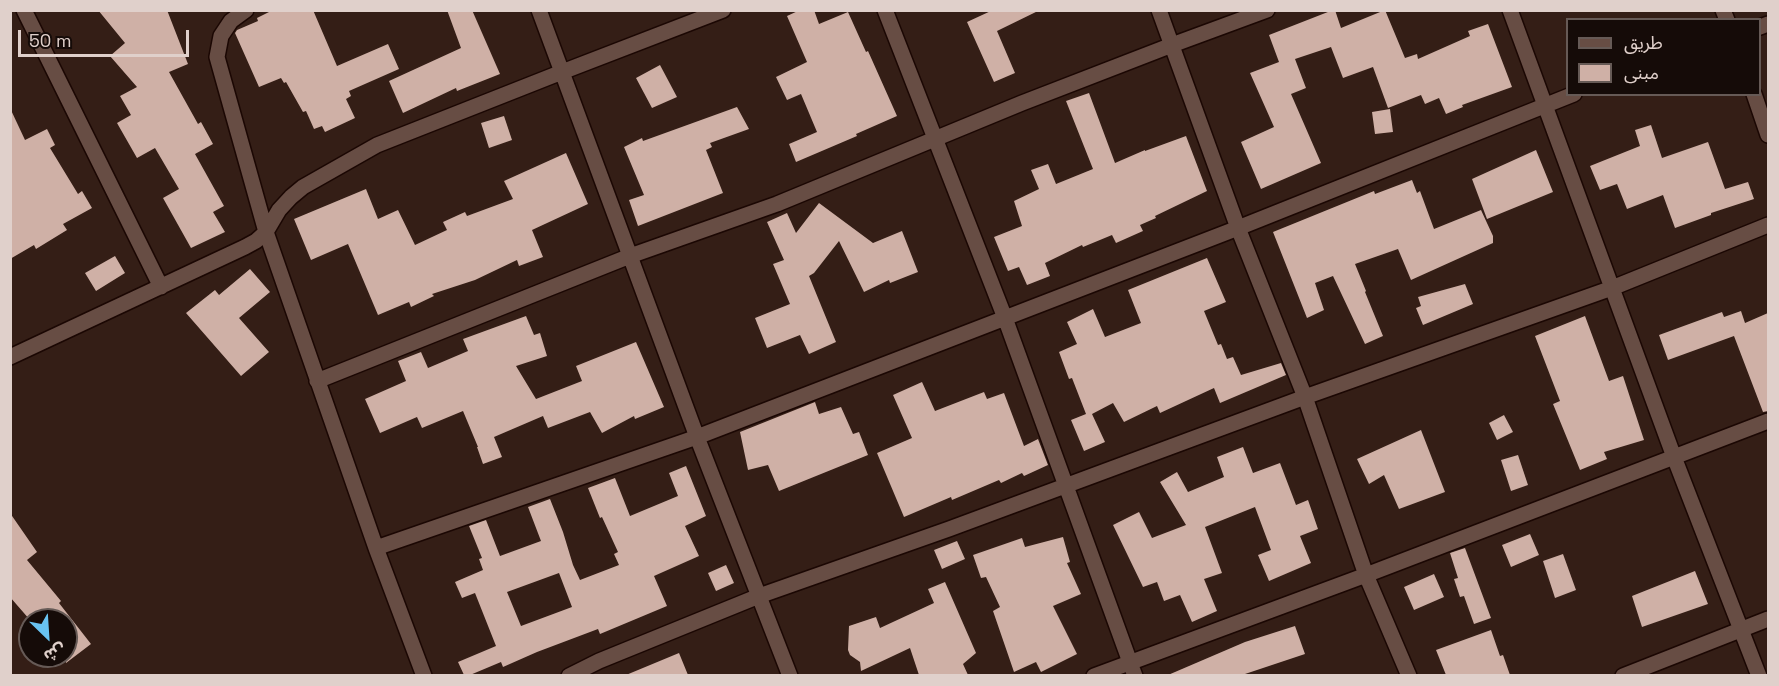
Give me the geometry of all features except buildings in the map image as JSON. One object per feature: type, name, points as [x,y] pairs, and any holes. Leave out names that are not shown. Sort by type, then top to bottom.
[{"type":"street","points":[[24,10],[160,287]]},
{"type":"street","points":[[246,10],[231,21],[221,36],[217,57],[266,232],[376,548],[424,675]]},
{"type":"street","points":[[539,10],[697,436],[790,675]]},
{"type":"street","points":[[10,357],[245,247],[266,232],[279,210],[303,187],[376,145],[723,10]]},
{"type":"street","points":[[885,10],[1005,318],[1132,669]]},
{"type":"street","points":[[1159,10],[1238,228],[1305,396],[1366,575],[1409,675]]},
{"type":"street","points":[[317,381],[630,256],[777,204],[1022,103],[1268,10]]},
{"type":"street","points":[[1510,10],[1674,457],[1759,675]]},
{"type":"street","points":[[376,548],[697,436],[1238,228],[1569,96]]},
{"type":"street","points":[[1755,96],[1768,135]]},
{"type":"street","points":[[569,675],[759,596],[1305,396],[1612,288],[1768,225]]},
{"type":"street","points":[[1094,675],[1132,669],[1366,575],[1768,421]]},
{"type":"street","points":[[1623,675],[1768,620]]}]
